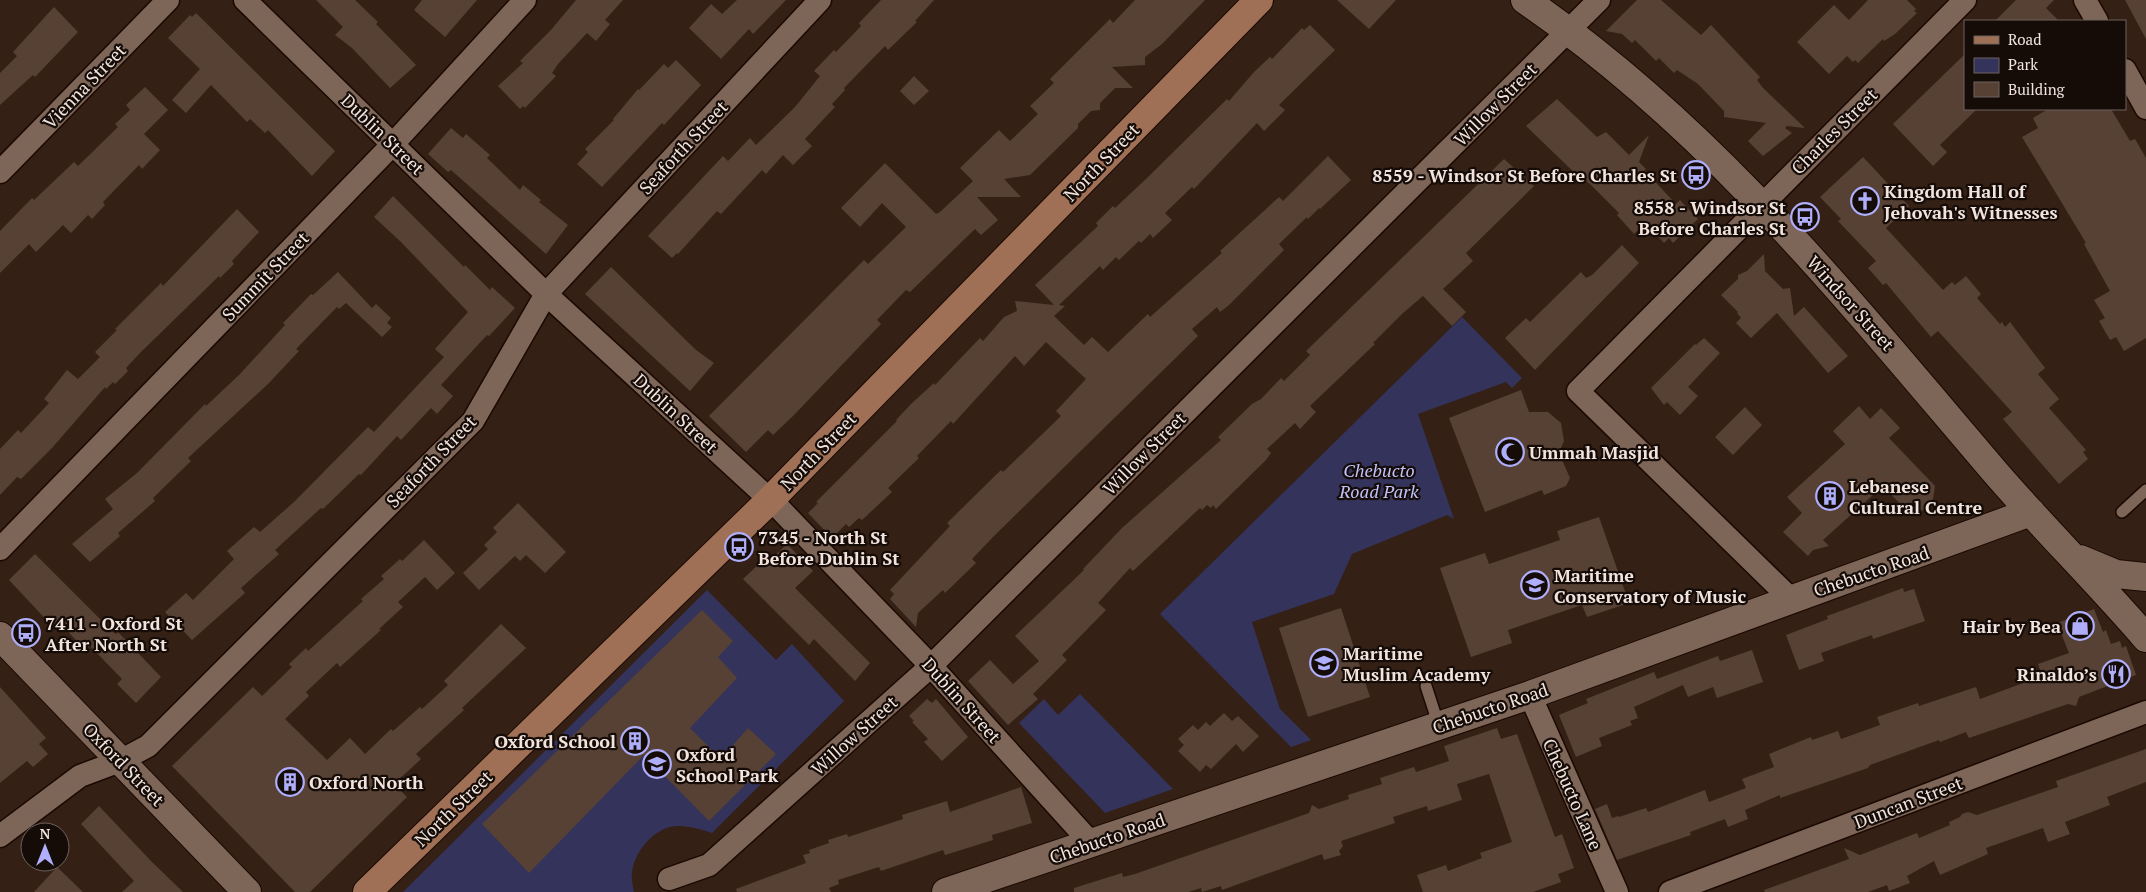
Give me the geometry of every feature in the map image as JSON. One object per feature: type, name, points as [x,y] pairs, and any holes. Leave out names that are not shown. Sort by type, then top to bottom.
[{"type":"main road","name":"North Street","points":[[367,892],[770,500],[1259,0]]},
{"type":"street","name":"Vienna Street","points":[[0,172],[168,0]]},
{"type":"street","name":"Dublin Street","points":[[245,0],[546,294],[770,500],[931,666],[1091,843]]},
{"type":"street","name":"Summit Street","points":[[0,549],[393,144],[525,0]]},
{"type":"street","name":"Seaforth Street","points":[[0,836],[80,776],[120,760],[148,746],[473,421],[546,294],[820,0]]},
{"type":"street","name":"Windsor Street","points":[[1525,0],[1569,30],[1661,106],[1762,203],[1888,344],[2030,512],[2072,555],[2137,611],[2146,638]]},
{"type":"street","name":"Willow Street","points":[[669,879],[709,865],[931,666],[1599,0]]},
{"type":"street","name":"Charles Street","points":[[1791,599],[1578,391],[1965,0]]},
{"type":"street","points":[[2085,0],[2096,20]]},
{"type":"street","points":[[2126,72],[2146,108]]},
{"type":"street","name":"Chebucto Road","points":[[946,892],[1530,695],[2030,512]]},
{"type":"street","points":[[2072,555],[2116,574],[2146,577]]},
{"type":"street","name":"Oxford Street","points":[[0,636],[247,892]]},
{"type":"street","name":"Chebucto Lane","points":[[1530,695],[1617,892]]},
{"type":"street","name":"Duncan Street","points":[[1670,892],[2146,712]]},
{"type":"lane","points":[[2122,512],[2146,490]]},
{"type":"lane","points":[[1426,686],[1439,726]]},
{"type":"green space","name":"Chebucto Road Park","points":[[1462,317],[1522,378],[1512,388],[1506,382],[1418,414],[1454,519],[1447,515],[1352,554],[1334,594],[1252,622],[1280,709],[1311,740],[1291,747],[1160,614]]},
{"type":"green space","name":"Oxford School Park","points":[[707,590],[776,660],[792,644],[844,701],[712,833],[691,827],[675,826],[656,833],[650,838],[640,851],[633,865],[634,892],[403,892]]},
{"type":"green space","points":[[1080,694],[1173,789],[1105,813],[1019,723],[1044,699],[1058,715]]},
{"type":"building","points":[[316,0],[355,0],[378,22],[376,24],[416,65],[390,88],[352,48],[335,35],[343,27]]},
{"type":"building","points":[[422,0],[477,0],[445,37],[414,10]]},
{"type":"building","points":[[576,0],[623,0],[605,20],[610,24],[596,41],[587,33],[558,64],[552,73],[556,76],[525,108],[523,106],[520,109],[498,86],[523,63],[520,61],[550,31]]},
{"type":"building","points":[[737,0],[786,0],[753,34],[749,29],[721,59],[689,28],[711,4],[722,14]]},
{"type":"building","points":[[881,0],[934,0],[915,21],[917,22],[888,50],[885,46],[844,88],[845,90],[832,104],[835,107],[805,139],[812,146],[793,165],[783,155],[766,174],[762,170],[721,214],[717,211],[678,254],[672,258],[648,236],[723,156],[728,161],[750,138],[756,145],[795,107],[820,76],[814,71],[861,26],[859,23]]},
{"type":"building","points":[[1135,0],[1205,0],[1162,44],[1145,57],[1145,65],[1112,67],[1133,88],[1115,88],[1100,103],[1100,110],[1091,111],[1078,124],[1078,128],[1030,175],[1004,179],[1021,197],[977,197],[998,220],[981,235],[975,229],[910,292],[906,290],[877,320],[881,324],[793,416],[773,435],[768,430],[746,452],[709,416],[864,260],[868,264],[906,227],[882,203],[860,227],[841,208],[885,163],[936,214],[940,212],[973,181],[960,168],[999,130],[1010,141],[1038,114],[1030,106],[1054,83],[1050,79],[1110,19],[1113,23]]},
{"type":"building","points":[[1337,0],[1396,0],[1369,29]]},
{"type":"building","points":[[1637,0],[1661,0],[1701,35],[1711,25],[1760,77],[1757,80],[1763,88],[1805,128],[1787,126],[1785,128],[1792,133],[1763,156],[1748,141],[1766,123],[1724,117],[1724,111],[1698,84],[1677,70],[1674,73],[1659,58],[1656,61],[1635,40],[1632,43],[1622,34],[1606,31]]},
{"type":"building","points":[[1868,0],[1907,0],[1916,9],[1914,11],[1917,13],[1895,34],[1884,41],[1883,39],[1858,63],[1855,60],[1853,62],[1847,56],[1829,74],[1797,42],[1834,5],[1849,20]]},
{"type":"building","points":[[2016,0],[2054,0],[2046,8],[2058,20],[1996,20]]},
{"type":"building","points":[[2125,0],[2146,0],[2146,39]]},
{"type":"building","points":[[54,7],[78,32],[35,77],[33,75],[0,105],[0,73],[17,56],[13,52]]},
{"type":"building","points":[[196,13],[335,151],[312,176],[268,130],[265,133],[250,119],[247,122],[211,85],[186,113],[172,100],[200,69],[168,38],[190,15],[192,17]]},
{"type":"building","points":[[1310,25],[1335,50],[1279,105],[1285,110],[1264,131],[1257,123],[1194,189],[1192,187],[1165,213],[1172,220],[1153,238],[1150,234],[1141,243],[1139,241],[1119,260],[1116,257],[1103,270],[1100,266],[1059,305],[1065,306],[1054,316],[1084,345],[1092,337],[1108,352],[1148,314],[1150,317],[1222,253],[1220,251],[1279,197],[1283,201],[1328,156],[1351,180],[1320,209],[1308,219],[1307,217],[1279,244],[1284,250],[1228,306],[1220,312],[1217,307],[1192,329],[1198,336],[994,536],[972,559],[976,563],[945,593],[943,590],[918,613],[916,627],[890,599],[894,594],[890,590],[950,526],[947,523],[1001,470],[1003,472],[1061,416],[1056,411],[1086,379],[1046,342],[1024,366],[1015,356],[953,424],[951,421],[917,456],[919,458],[888,488],[892,492],[862,520],[859,518],[849,527],[846,524],[832,538],[808,513],[818,503],[816,502],[897,421],[911,404],[934,383],[935,385],[980,338],[983,341],[1004,317],[1017,311],[1015,301],[1054,305],[1035,285],[1098,226],[1096,223],[1113,206],[1115,208],[1146,179],[1227,99],[1229,101],[1254,72],[1270,57],[1272,59],[1302,28],[1304,30]]},
{"type":"building","points":[[1964,55],[1964,110],[1976,110],[1940,145],[1947,152],[1933,166],[1893,124]]},
{"type":"building","points":[[676,60],[701,85],[664,125],[662,123],[602,187],[577,164],[588,152],[585,149],[614,120],[638,89],[664,64],[668,68]]},
{"type":"building","points":[[914,76],[929,91],[914,105],[900,91]]},
{"type":"building","points":[[145,87],[168,110],[144,134],[160,150],[142,169],[139,165],[103,202],[105,205],[92,219],[88,215],[71,233],[63,225],[36,252],[29,244],[0,273],[0,231],[32,198],[34,200],[74,162],[78,166],[118,127],[115,124],[130,110],[126,105]]},
{"type":"building","points":[[1557,99],[1597,137],[1606,132],[1629,155],[1649,135],[1639,162],[1646,169],[1644,170],[1676,204],[1680,200],[1698,219],[1673,243],[1669,238],[1664,243],[1645,223],[1634,234],[1617,215],[1619,213],[1590,184],[1583,181],[1526,126]]},
{"type":"building","points":[[2046,110],[2112,110],[2130,141],[2135,139],[2146,158],[2146,338],[2124,351],[2116,337],[2110,340],[2099,321],[2105,318],[2094,300],[2110,291],[2084,244],[2086,243],[2022,137],[2038,128],[2033,118]]},
{"type":"building","points":[[451,128],[463,138],[466,134],[490,155],[487,158],[520,190],[523,185],[541,200],[539,202],[568,225],[546,254],[451,170],[448,172],[428,154]]},
{"type":"building","points":[[1863,157],[1909,206],[1886,228],[1943,290],[1952,282],[1955,285],[1966,276],[1981,294],[1977,298],[2000,324],[2002,322],[2005,327],[2010,322],[2045,368],[2038,374],[2059,399],[2049,408],[2086,450],[2083,452],[2088,459],[2059,484],[2003,419],[2012,412],[1938,331],[1931,337],[1886,283],[1883,285],[1868,268],[1876,261],[1838,221],[1841,219],[1820,197]]},
{"type":"building","points":[[1504,159],[1534,186],[1466,253],[1473,261],[1443,289],[1466,312],[1452,326],[1423,296],[1403,313],[1373,343],[1375,344],[1310,406],[1316,412],[1300,429],[1295,423],[1267,449],[1271,453],[1266,460],[1216,509],[1213,505],[1211,508],[1207,505],[1202,510],[1200,508],[1133,571],[1130,568],[1098,603],[1106,610],[1062,655],[1067,660],[1033,694],[1038,699],[1008,725],[968,681],[990,660],[1013,684],[1039,661],[1015,636],[1084,570],[1122,528],[1221,440],[1218,437],[1252,404],[1261,399],[1281,378],[1284,381],[1310,355],[1306,351]]},
{"type":"building","points":[[393,196],[464,267],[465,265],[490,290],[492,287],[515,308],[441,385],[453,396],[437,414],[431,408],[401,440],[397,436],[361,475],[359,474],[323,509],[321,508],[275,550],[279,554],[241,588],[245,593],[192,640],[165,612],[186,593],[193,600],[234,559],[227,551],[254,527],[260,532],[294,502],[368,427],[374,432],[444,357],[435,349],[468,312],[402,243],[374,217]]},
{"type":"building","points":[[237,209],[259,232],[232,261],[234,264],[220,278],[219,276],[140,353],[126,368],[128,371],[115,384],[113,382],[106,389],[105,387],[52,448],[21,479],[17,477],[0,495],[0,449],[18,430],[21,433],[49,403],[44,399],[67,370],[78,379],[100,357],[95,352],[117,330],[115,329],[161,283],[163,286]]},
{"type":"building","points":[[1622,245],[1639,263],[1535,370],[1505,338],[1526,318],[1530,322],[1581,272],[1586,278],[1592,275]]},
{"type":"building","points":[[1764,254],[1765,271],[1783,289],[1790,288],[1794,316],[1804,307],[1848,356],[1828,373],[1777,313],[1751,338],[1736,323],[1741,318],[1738,312],[1721,295],[1738,279],[1738,275],[1747,271]]},
{"type":"building","points":[[611,267],[696,350],[714,363],[690,391],[585,294]]},
{"type":"building","points":[[338,272],[372,308],[376,304],[391,318],[387,323],[392,327],[382,337],[346,303],[339,309],[337,307],[296,349],[299,351],[269,383],[188,458],[191,461],[153,498],[155,501],[118,533],[120,536],[90,562],[72,544],[113,509],[105,499],[137,473],[205,404],[206,406],[239,375],[285,325],[283,323],[311,294],[313,295]]},
{"type":"building","points":[[1704,338],[1720,353],[1688,387],[1698,396],[1680,415],[1667,402],[1664,405],[1651,388],[1695,344]]},
{"type":"building","name":"Ummah Masjid","points":[[1521,390],[1529,412],[1548,412],[1561,423],[1564,441],[1559,453],[1570,478],[1566,486],[1544,495],[1542,490],[1485,512],[1449,418]]},
{"type":"building","points":[[1859,406],[1870,419],[1881,408],[1900,428],[1889,438],[1935,486],[1932,505],[1926,510],[1907,511],[1883,486],[1823,540],[1829,546],[1813,550],[1808,556],[1783,532],[1802,513],[1787,497],[1845,444],[1833,431]]},
{"type":"building","points":[[1745,407],[1762,425],[1733,455],[1715,437]]},
{"type":"building","points":[[518,503],[566,552],[545,573],[526,555],[520,561],[515,556],[479,590],[463,573],[488,549],[484,545],[497,532],[493,528]]},
{"type":"building","name":"Maritime Conservatory of Music","points":[[1599,517],[1629,603],[1587,617],[1582,605],[1508,630],[1512,643],[1471,657],[1440,568],[1485,553],[1489,564],[1560,540],[1557,531]]},
{"type":"building","name":"Oxford North","points":[[424,540],[455,573],[437,590],[425,577],[398,602],[403,607],[379,629],[381,630],[340,667],[337,663],[306,692],[309,696],[285,719],[327,760],[350,738],[365,754],[391,729],[393,731],[420,707],[422,709],[448,685],[444,681],[501,624],[526,648],[462,708],[464,710],[416,754],[421,759],[394,784],[407,797],[310,892],[295,892],[172,766],[253,687],[262,696],[292,667],[289,664],[306,648],[308,651],[363,601],[361,599],[384,579],[381,576],[400,559],[402,561]]},
{"type":"building","points":[[787,544],[813,571],[795,588],[870,663],[855,681],[814,639],[809,645],[743,579],[762,561],[765,565]]},
{"type":"building","points":[[35,554],[113,632],[116,634],[118,632],[161,677],[136,703],[117,684],[122,679],[90,646],[85,650],[59,622],[53,627],[9,580]]},
{"type":"building","points":[[1903,588],[1904,592],[1914,589],[1925,621],[1873,639],[1872,635],[1821,653],[1824,661],[1799,670],[1786,635],[1828,619],[1827,616]]},
{"type":"building","name":"Maritime Muslim Academy","points":[[1341,608],[1370,697],[1308,717],[1279,628]]},
{"type":"building","points":[[2094,609],[2103,632],[2106,630],[2111,644],[2120,641],[2122,648],[2126,646],[2136,675],[2079,697],[2076,706],[2068,704],[1969,738],[1966,732],[1940,742],[1939,740],[1870,765],[1868,768],[1780,798],[1780,795],[1745,810],[1748,819],[1728,827],[1725,819],[1690,832],[1691,835],[1617,860],[1595,809],[1607,804],[1612,818],[1646,808],[1648,812],[1705,790],[1709,802],[1746,788],[1742,779],[1774,767],[1769,754],[1811,737],[1812,740],[1838,731],[1841,739],[1880,725],[1877,717],[1918,703],[1919,706],[1976,687],[1980,699],[2042,676],[2038,664],[2069,653],[2057,623]]},
{"type":"building","name":"Oxford School","points":[[702,610],[733,641],[718,657],[737,678],[690,728],[721,759],[748,728],[776,754],[709,821],[644,755],[529,873],[482,824]]},
{"type":"building","points":[[1752,650],[1763,682],[1717,698],[1713,687],[1688,697],[1683,685],[1634,707],[1638,718],[1630,721],[1632,725],[1599,738],[1602,746],[1576,757],[1559,715],[1588,703],[1586,699],[1654,672],[1657,679],[1718,656],[1720,661]]},
{"type":"building","points":[[0,687],[46,738],[39,744],[48,754],[33,767],[27,761],[0,783]]},
{"type":"building","points":[[927,699],[932,703],[936,699],[968,737],[942,761],[924,742],[928,739],[912,722],[914,721],[909,716]]},
{"type":"building","points":[[1224,713],[1232,721],[1238,716],[1259,736],[1243,752],[1236,744],[1211,769],[1206,765],[1200,772],[1178,751],[1184,745],[1178,739],[1193,725],[1198,730],[1206,722],[1210,726]]},
{"type":"building","points":[[1497,728],[1501,739],[1517,734],[1555,837],[1562,834],[1574,868],[1558,874],[1561,882],[1533,892],[1423,892],[1417,875],[1446,865],[1448,871],[1482,858],[1480,853],[1512,842],[1489,774],[1457,784],[1462,800],[1428,811],[1427,806],[1393,817],[1395,823],[1341,841],[1343,846],[1339,851],[1341,855],[1324,860],[1322,854],[1222,890],[1221,886],[1202,892],[1201,888],[1188,892],[1074,892],[1074,888],[1122,873],[1123,877],[1135,874],[1309,813],[1312,805],[1319,809],[1349,799],[1348,795],[1382,784],[1380,778],[1414,767],[1416,772],[1449,761],[1444,746]]},
{"type":"building","points":[[2146,749],[2146,782],[2107,797],[2110,805],[2065,822],[2070,834],[2048,842],[2043,828],[1986,848],[1988,854],[1940,875],[1934,861],[1907,876],[1910,883],[1889,891],[1887,885],[1868,892],[1765,892],[1764,890],[1849,859],[1844,848],[1860,855],[1917,833],[1919,838],[1950,825],[1949,822],[1960,817],[1962,814],[1968,812],[1977,815],[2058,787],[2056,781]]},
{"type":"building","points":[[1021,787],[1032,823],[992,835],[993,840],[945,855],[943,850],[881,871],[879,867],[838,880],[839,884],[829,888],[831,892],[737,892],[736,889],[806,863],[803,855],[810,853],[809,850],[829,843],[828,840],[847,834],[848,837],[903,819],[902,815],[947,801],[950,812]]},
{"type":"building","points":[[99,806],[183,892],[122,892],[134,881],[81,824]]},
{"type":"building","points":[[52,872],[62,872],[83,892],[34,892]]},
{"type":"place","name":"8559 - Windsor St Before Charles St","points":[[1696,175]]},
{"type":"place","name":"Kingdom Hall of Jehovah's Witnesses","points":[[1865,201]]},
{"type":"place","name":"8558 - Windsor St Before Charles St","points":[[1805,217]]},
{"type":"place","name":"Ummah Masjid","points":[[1510,452]]},
{"type":"place","name":"Lebanese Cultural Centre","points":[[1830,496]]},
{"type":"place","name":"7345 - North St Before Dublin St","points":[[739,547]]},
{"type":"place","name":"Maritime Conservatory of Music","points":[[1535,585]]},
{"type":"place","name":"Hair by Bea","points":[[2080,626]]},
{"type":"place","name":"7411 - Oxford St After North St","points":[[26,633]]},
{"type":"place","name":"Maritime Muslim Academy","points":[[1324,663]]},
{"type":"place","name":"Rinaldo’s","points":[[2116,674]]},
{"type":"place","name":"Oxford School","points":[[635,741]]},
{"type":"place","name":"Oxford School Park","points":[[657,764]]},
{"type":"place","name":"Oxford North","points":[[290,782]]}]
